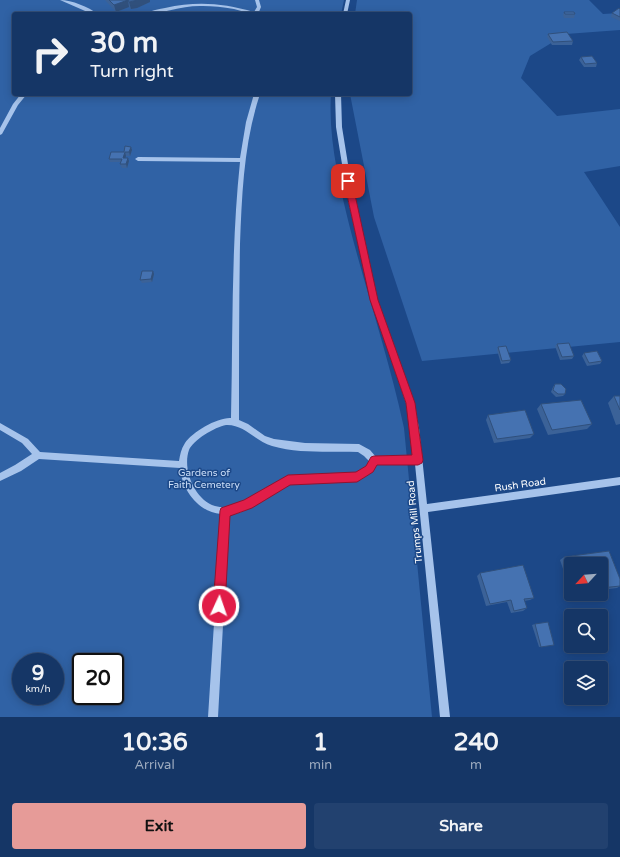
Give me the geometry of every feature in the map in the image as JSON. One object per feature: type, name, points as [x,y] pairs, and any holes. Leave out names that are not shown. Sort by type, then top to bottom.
[{"type":"street","points":[[62,0],[92,12]]},
{"type":"street","points":[[153,12],[182,4],[206,0],[234,4],[251,12]]},
{"type":"street","points":[[256,12],[259,7],[257,0]]},
{"type":"street","points":[[345,12],[348,0]]},
{"type":"street","points":[[0,133],[16,104],[22,96]]},
{"type":"street","points":[[235,421],[238,239],[243,160],[249,114],[256,96]]},
{"type":"street","name":"Trumps Mill Road","points":[[338,96],[339,127],[350,195],[374,300],[410,403],[418,460],[445,717]]},
{"type":"street","points":[[138,159],[243,160]]},
{"type":"street","points":[[226,421],[235,421],[263,440],[273,443],[292,446],[359,448],[367,453],[374,461],[370,469],[357,477],[288,480],[248,504],[237,509],[225,511],[213,508],[193,493],[184,475],[183,465],[185,451],[192,441],[201,432],[226,421]]},
{"type":"street","points":[[0,426],[25,441],[38,455]]},
{"type":"street","points":[[0,476],[18,468],[38,455],[183,465]]},
{"type":"street","points":[[374,461],[418,460]]},
{"type":"street","name":"Rush Road","points":[[423,509],[620,481]]},
{"type":"street","points":[[213,717],[225,511]]},
{"type":"green space","name":"Gardens of Faith Cemetery","points":[[0,0],[344,0],[341,12],[12,12],[12,96],[331,96],[331,129],[333,146],[343,198],[404,428],[432,717],[0,717]]},
{"type":"green space","points":[[357,0],[589,0],[603,14],[620,13],[620,30],[566,34],[530,56],[521,78],[557,116],[620,109],[620,166],[584,172],[620,227],[620,342],[422,361],[374,217],[350,96],[412,96],[412,12],[355,12]]},
{"type":"building","points":[[109,0],[128,0],[114,5]]},
{"type":"building","points":[[619,8],[620,9],[620,17],[612,13]]},
{"type":"building","points":[[564,12],[574,12],[575,14],[565,14]]},
{"type":"building","points":[[567,32],[573,41],[553,42],[548,34]]},
{"type":"building","points":[[592,56],[597,63],[585,64],[581,57]]},
{"type":"building","points":[[125,146],[131,147],[129,152],[125,152],[123,158],[128,158],[126,164],[120,164],[122,159],[109,159],[111,152],[124,152]]},
{"type":"building","points":[[142,271],[153,271],[151,279],[140,280]]},
{"type":"building","points":[[569,343],[574,356],[562,357],[557,344]]},
{"type":"building","points":[[506,346],[511,360],[502,361],[498,347]]},
{"type":"building","points":[[597,351],[602,361],[589,363],[584,353]]},
{"type":"building","points":[[555,384],[561,384],[566,389],[565,394],[558,394],[553,390]]},
{"type":"building","points":[[614,396],[620,396],[620,410]]},
{"type":"building","points":[[581,400],[592,424],[552,430],[541,404]]},
{"type":"building","points":[[525,410],[534,434],[497,439],[488,415]]},
{"type":"building","points":[[609,551],[620,579],[620,586],[608,587],[608,557],[564,557]]},
{"type":"building","points":[[523,565],[534,598],[524,599],[527,608],[514,611],[511,600],[490,604],[480,573]]},
{"type":"building","points":[[548,622],[554,645],[541,647],[535,624]]},
{"type":"route","points":[[219,606],[225,511],[237,509],[248,504],[288,480],[303,478],[357,477],[370,469],[374,461],[418,460],[415,428],[410,403],[374,300],[348,181]]}]
